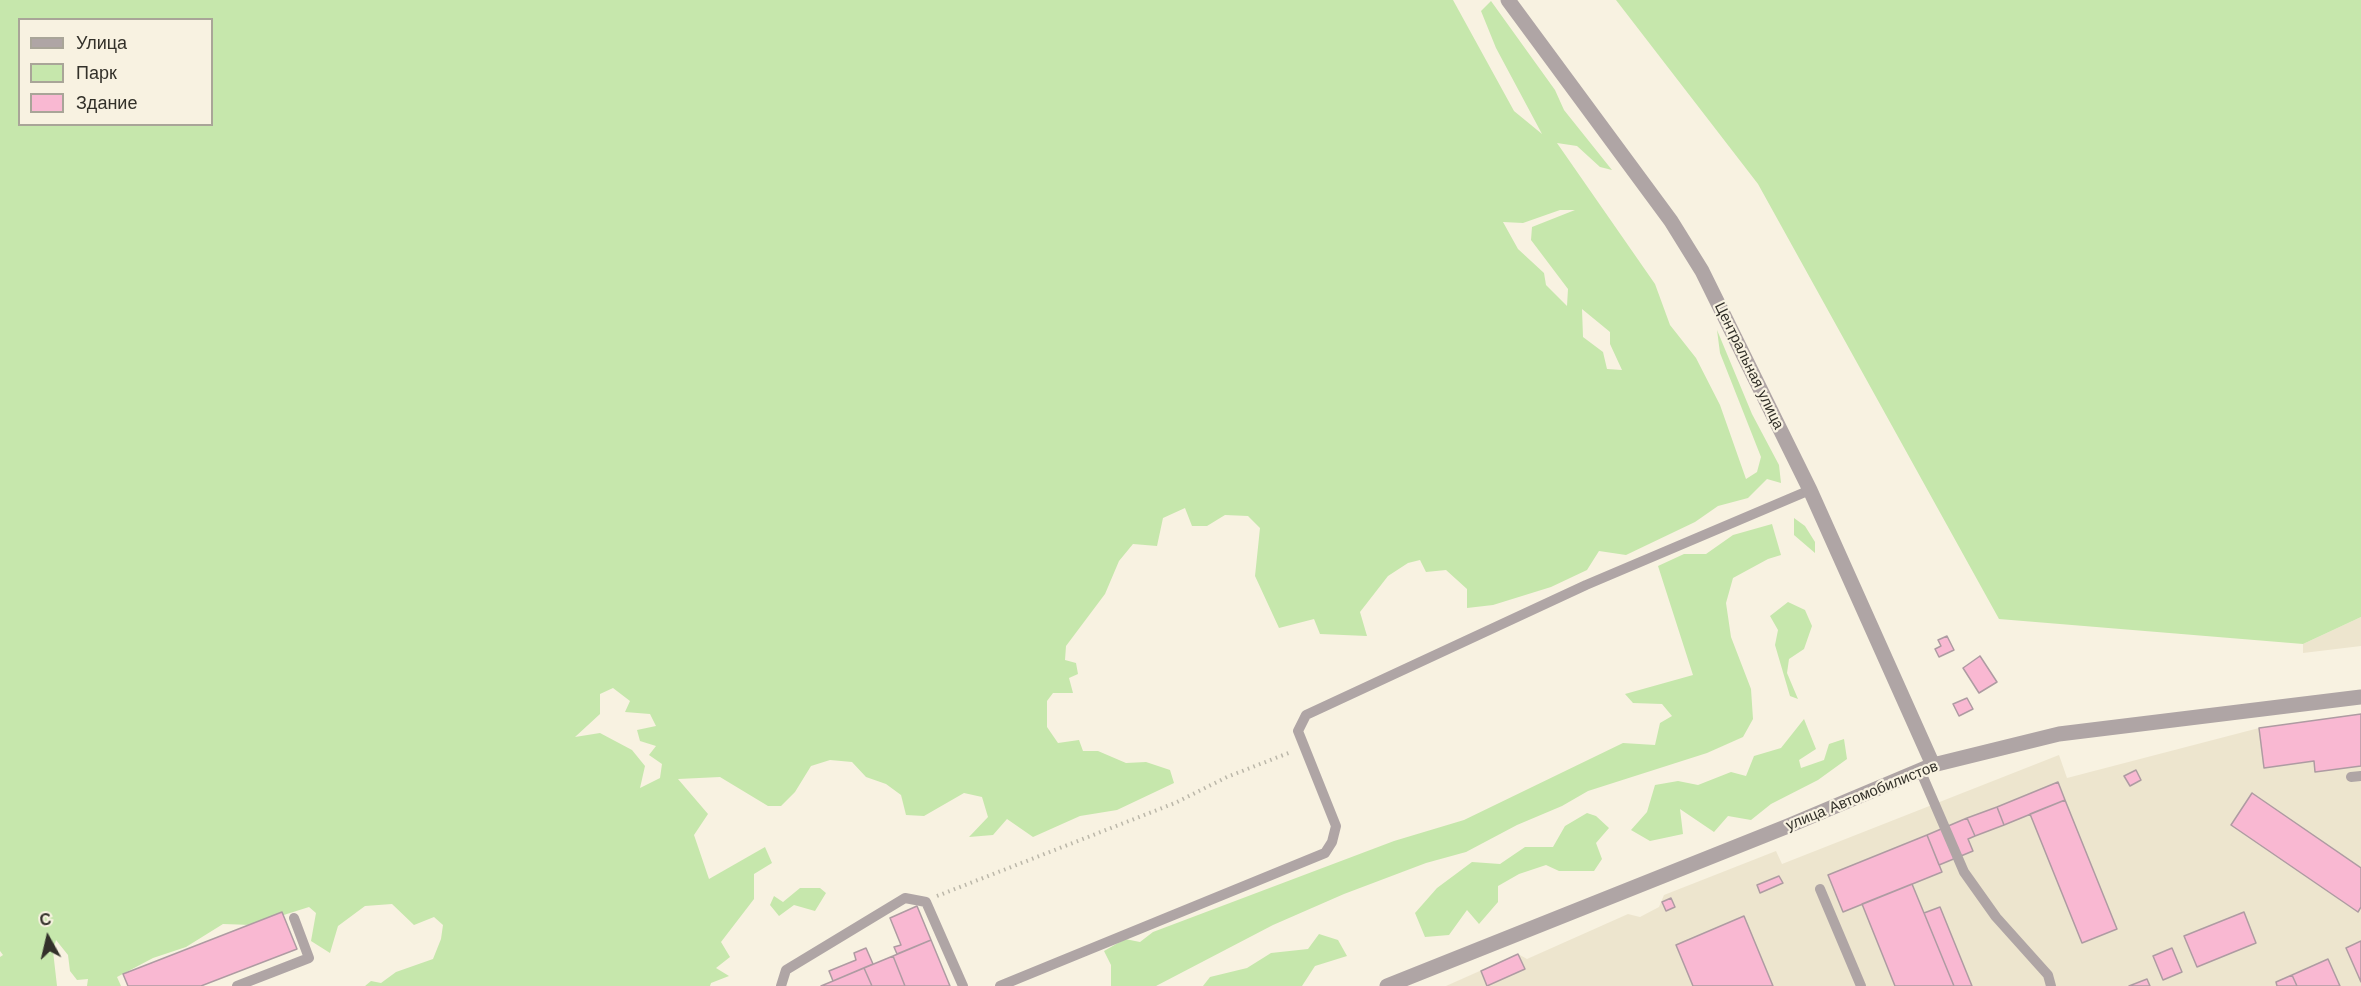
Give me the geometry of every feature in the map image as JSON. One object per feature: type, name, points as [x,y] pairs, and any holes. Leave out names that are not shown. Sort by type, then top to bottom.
[{"type":"street","name":"Центральная улица","points":[[1508,0],[1671,221],[1702,271],[1810,490],[1927,768]]},
{"type":"street","name":"улица Автомобилистов","points":[[1387,986],[1927,768],[2059,734],[2361,697]]},
{"type":"lane","points":[[1000,986],[1325,853],[1332,842],[1336,826],[1298,731],[1306,715],[1586,585],[1810,490]]},
{"type":"lane","points":[[1927,768],[1964,872],[1995,917],[2049,975],[2051,986]]},
{"type":"lane","points":[[1820,889],[1861,986]]},
{"type":"lane","points":[[782,986],[786,970],[831,945],[881,911],[905,898],[926,902],[963,986]]},
{"type":"lane","points":[[237,986],[309,958],[294,918]]},
{"type":"path","points":[[926,902],[955,888],[1175,803],[1227,777],[1303,748]]},
{"type":"shaded area","points":[[2361,617],[2361,646],[2303,653],[2303,644]]},
{"type":"shaded area","points":[[2361,714],[2361,986],[1446,986],[1518,954],[1527,959],[1628,914],[1640,917],[1659,907],[1664,895],[1776,851],[1782,864],[2059,755],[2067,778],[2259,728]]},
{"type":"green space","points":[[0,0],[1453,0],[1514,111],[1542,134],[1496,48],[1481,11],[1491,1],[1555,90],[1564,110],[1612,170],[1600,167],[1577,146],[1557,143],[1655,284],[1670,325],[1696,358],[1720,405],[1746,479],[1757,472],[1761,457],[1720,353],[1717,330],[1752,414],[1779,465],[1781,483],[1767,479],[1748,498],[1718,506],[1695,522],[1626,555],[1599,551],[1587,570],[1551,587],[1493,605],[1467,608],[1467,589],[1446,570],[1426,572],[1420,560],[1408,563],[1388,576],[1360,612],[1367,636],[1320,634],[1314,619],[1279,628],[1255,576],[1260,528],[1248,516],[1225,515],[1207,526],[1192,526],[1185,508],[1163,518],[1157,546],[1133,544],[1119,561],[1105,594],[1066,646],[1065,660],[1076,663],[1078,674],[1069,678],[1073,693],[1053,693],[1047,701],[1047,727],[1058,743],[1079,740],[1083,751],[1098,751],[1126,763],[1146,762],[1170,770],[1174,783],[1117,810],[1080,816],[1033,837],[1007,819],[993,835],[969,837],[988,817],[982,797],[964,793],[924,816],[906,815],[901,795],[886,784],[866,777],[852,762],[830,760],[811,766],[795,792],[781,806],[768,806],[720,777],[678,779],[708,814],[694,835],[709,879],[765,847],[772,863],[754,874],[754,899],[721,942],[730,957],[716,968],[729,976],[711,983],[710,986],[365,986],[371,981],[381,983],[396,972],[433,959],[441,939],[443,925],[434,917],[414,925],[392,904],[365,906],[338,926],[330,953],[311,941],[316,913],[309,907],[252,925],[223,924],[186,947],[153,958],[117,977],[121,986],[87,986],[88,979],[77,980],[70,971],[68,955],[56,940],[53,951],[57,986],[0,986],[0,957],[3,955],[0,951]],"holes":[[[1560,210],[1575,210],[1532,227],[1531,240],[1568,289],[1567,306],[1546,285],[1544,273],[1518,249],[1503,222],[1523,223]],[[1582,309],[1610,332],[1610,344],[1622,370],[1607,369],[1603,352],[1583,337]],[[613,688],[630,701],[625,712],[650,714],[656,726],[637,730],[640,741],[656,746],[649,755],[662,764],[660,778],[640,788],[645,766],[632,750],[600,733],[575,737],[600,714],[600,694]]]},
{"type":"green space","points":[[1616,0],[2361,0],[2361,617],[2303,644],[1999,619],[1758,184]]},
{"type":"green space","points":[[1794,518],[1805,526],[1815,542],[1815,553],[1794,535]]},
{"type":"green space","points":[[1772,524],[1781,555],[1768,559],[1733,578],[1726,603],[1731,637],[1751,689],[1753,719],[1743,737],[1707,753],[1588,791],[1466,852],[1426,863],[1344,894],[1273,925],[1156,986],[1111,986],[1111,965],[1104,951],[1125,939],[1140,942],[1153,932],[1394,841],[1464,820],[1623,743],[1655,745],[1660,723],[1672,716],[1662,704],[1633,703],[1625,694],[1693,675],[1658,566],[1684,554],[1706,554],[1733,535]]},
{"type":"green space","points":[[1788,602],[1805,610],[1812,626],[1804,649],[1789,659],[1787,673],[1798,699],[1790,696],[1775,645],[1778,630],[1770,616]]},
{"type":"green space","points":[[1804,719],[1816,749],[1799,760],[1801,768],[1824,760],[1829,744],[1844,739],[1847,759],[1818,780],[1771,804],[1751,820],[1728,816],[1714,832],[1680,809],[1683,834],[1650,841],[1631,830],[1647,812],[1655,785],[1678,781],[1698,785],[1731,772],[1746,776],[1754,756],[1781,748]]},
{"type":"green space","points":[[1587,813],[1596,816],[1609,828],[1596,843],[1602,859],[1594,871],[1559,871],[1546,865],[1519,874],[1498,886],[1498,902],[1479,924],[1467,910],[1449,935],[1425,937],[1415,913],[1437,888],[1472,862],[1500,864],[1525,847],[1553,847],[1565,826]]},
{"type":"green space","points":[[800,888],[820,888],[826,893],[815,911],[794,905],[779,916],[770,905],[774,896],[783,902]]},
{"type":"green space","points":[[1319,934],[1338,940],[1347,956],[1315,966],[1302,986],[1203,986],[1210,977],[1247,968],[1271,953],[1308,949]]},
{"type":"building","points":[[1947,636],[1954,650],[1939,657],[1935,649],[1941,646],[1938,640]]},
{"type":"building","points":[[1980,656],[1997,682],[1979,693],[1963,668]]},
{"type":"building","points":[[1967,698],[1973,709],[1959,716],[1953,704]]},
{"type":"building","points":[[2361,714],[2361,766],[2315,772],[2314,761],[2264,768],[2259,728]]},
{"type":"building","points":[[2136,770],[2141,780],[2130,786],[2124,776]]},
{"type":"building","points":[[2058,782],[2065,800],[2004,825],[1997,807]]},
{"type":"building","points":[[2252,793],[2361,868],[2361,907],[2358,912],[2231,825]]},
{"type":"building","points":[[2065,800],[2117,929],[2082,943],[2030,814]]},
{"type":"building","points":[[1997,807],[2004,825],[1975,836],[1967,818]]},
{"type":"building","points":[[1967,818],[1975,836],[1968,839],[1973,851],[1939,865],[1927,835]]},
{"type":"building","points":[[1927,835],[1942,872],[1843,912],[1828,875]]},
{"type":"building","points":[[1779,876],[1783,883],[1760,893],[1757,885]]},
{"type":"building","points":[[1912,884],[1954,986],[1895,986],[1862,904]]},
{"type":"building","points":[[1671,898],[1675,907],[1666,911],[1662,902]]},
{"type":"building","points":[[917,906],[931,940],[897,954],[894,947],[901,945],[890,918]]},
{"type":"building","points":[[1940,907],[1972,986],[1954,986],[1924,913]]},
{"type":"building","points":[[282,912],[297,949],[201,986],[128,986],[123,974]]},
{"type":"building","points":[[2244,912],[2256,943],[2197,967],[2184,936]]},
{"type":"building","points":[[1744,916],[1773,986],[1693,986],[1676,945]]},
{"type":"building","points":[[931,940],[950,986],[905,986],[893,956]]},
{"type":"building","points":[[2361,941],[2361,982],[2346,948]]},
{"type":"building","points":[[866,948],[873,964],[833,981],[829,971],[856,960],[854,953]]},
{"type":"building","points":[[2172,948],[2182,972],[2163,980],[2153,956]]},
{"type":"building","points":[[1518,954],[1525,969],[1487,986],[1481,971]]},
{"type":"building","points":[[893,956],[905,986],[872,986],[864,968]]},
{"type":"building","points":[[2328,959],[2340,986],[2297,986],[2292,975]]},
{"type":"building","points":[[864,968],[872,986],[821,986],[833,981]]},
{"type":"building","points":[[2292,975],[2297,986],[2277,986],[2276,982]]},
{"type":"building","points":[[2147,979],[2150,986],[2129,986]]}]
